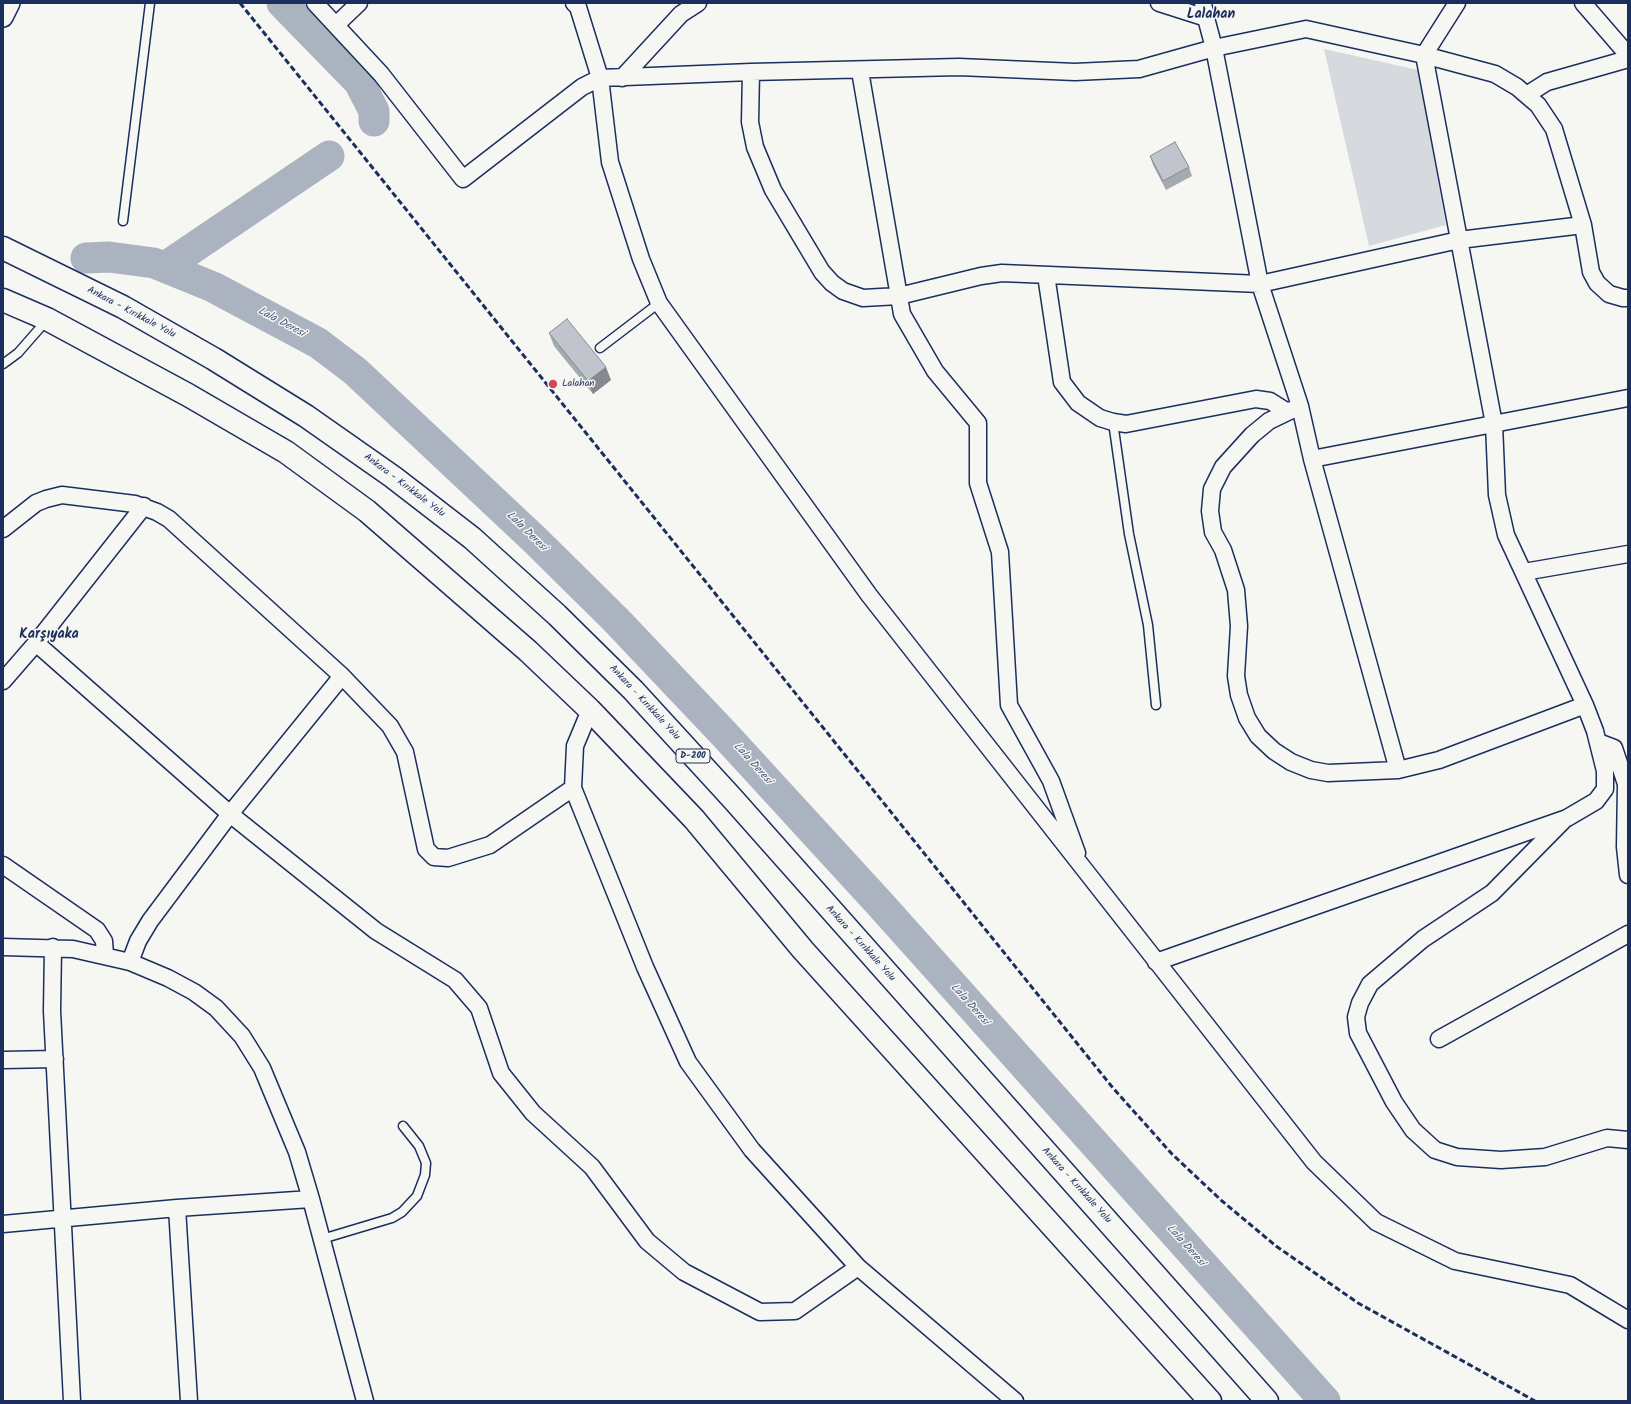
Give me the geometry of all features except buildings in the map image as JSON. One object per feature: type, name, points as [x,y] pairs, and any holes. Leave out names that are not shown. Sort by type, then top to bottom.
[{"type":"highway","name":"Ankara - Kırıkkale Yolu","points":[[3,248],[123,307],[214,359],[306,416],[393,477],[472,538],[557,614],[633,690],[732,798],[1267,1401]]},
{"type":"highway","points":[[3,300],[47,319],[188,394],[292,457],[384,526],[528,651],[590,710],[694,819],[803,950],[1210,1401]]},
{"type":"street","points":[[3,17],[10,3]]},
{"type":"street","points":[[315,3],[381,74],[463,179],[582,87],[600,78],[751,72],[959,68],[1075,72],[1139,69],[1214,48],[1306,29],[1495,74],[1528,94],[1547,117],[1554,129],[1583,224],[1591,272],[1597,284],[1609,294],[1628,298]]},
{"type":"street","points":[[336,26],[359,3]]},
{"type":"street","points":[[574,3],[578,7],[600,78],[610,162],[642,259],[659,303],[869,596],[1314,1162],[1376,1222],[1455,1261],[1570,1285],[1628,1320]]},
{"type":"street","points":[[622,78],[681,14],[698,3]]},
{"type":"street","points":[[1159,3],[1204,10],[1214,48],[1260,284],[1293,409],[1312,459],[1398,770]]},
{"type":"street","points":[[1156,962],[1567,818],[1596,801],[1605,789],[1605,771],[1598,742],[1585,705],[1506,535],[1497,495],[1494,424],[1424,56],[1457,3]]},
{"type":"street","points":[[1583,3],[1628,55]]},
{"type":"street","points":[[1528,94],[1547,82],[1628,59]]},
{"type":"street","points":[[860,70],[902,314],[935,371],[978,423],[978,483],[1000,552],[1009,705],[1051,781],[1082,868]]},
{"type":"street","points":[[751,72],[750,122],[755,147],[762,169],[822,272],[832,283],[854,296],[864,298],[899,296],[981,276],[1002,273],[1260,284],[1459,240],[1583,224]]},
{"type":"street","points":[[1046,275],[1062,382],[1069,393],[1083,407],[1100,418],[1126,424],[1256,399],[1270,401],[1293,409]]},
{"type":"street","points":[[1312,459],[1628,398]]},
{"type":"street","points":[[1293,409],[1269,421],[1252,435],[1223,467],[1212,489],[1210,511],[1213,532],[1224,550],[1236,590],[1239,626],[1236,676],[1238,695],[1247,718],[1258,736],[1274,751],[1291,762],[1311,770],[1328,773],[1398,770],[1439,760],[1585,705]]},
{"type":"street","points":[[3,529],[36,503],[54,496],[70,495],[144,506],[169,519],[342,676],[380,714],[399,740],[409,765],[426,849],[434,857],[448,858],[490,844],[573,788]]},
{"type":"street","points":[[3,681],[36,643],[144,506]]},
{"type":"street","points":[[1524,572],[1628,554]]},
{"type":"street","points":[[36,643],[230,814],[376,931],[455,980],[479,1008],[501,1073],[533,1112],[592,1167],[647,1241],[684,1272],[760,1312],[795,1311],[858,1267]]},
{"type":"street","points":[[130,962],[138,941],[150,921],[230,814],[342,676]]},
{"type":"street","points":[[590,710],[575,746],[573,788],[645,967],[688,1062],[752,1150],[858,1267],[1015,1401]]},
{"type":"street","points":[[1598,742],[1614,748],[1626,784],[1625,847],[1628,875]]},
{"type":"street","points":[[1567,818],[1492,893],[1423,939],[1370,984],[1360,1003],[1356,1017],[1358,1033],[1401,1113],[1413,1130],[1435,1150],[1457,1157],[1501,1160],[1545,1157],[1607,1138],[1628,1140]]},
{"type":"street","points":[[3,865],[97,930],[104,941],[105,955]]},
{"type":"street","points":[[1439,1039],[1628,934]]},
{"type":"street","points":[[3,947],[53,947],[105,955],[130,962],[168,978],[194,992],[216,1008],[242,1036],[262,1068],[297,1152],[365,1401]]},
{"type":"street","points":[[53,947],[52,1011],[54,1059],[72,1401]]},
{"type":"street","points":[[3,1060],[54,1059]]},
{"type":"street","points":[[3,1224],[177,1208],[311,1199]]},
{"type":"street","points":[[177,1208],[189,1401]]},
{"type":"lane","points":[[123,221],[150,3]]},
{"type":"lane","points":[[600,348],[659,303]]},
{"type":"lane","points":[[3,364],[18,353],[47,319]]},
{"type":"lane","points":[[1113,422],[1129,534],[1148,625],[1156,705]]},
{"type":"lane","points":[[322,1239],[392,1218],[406,1209],[417,1196],[424,1180],[426,1163],[419,1146],[403,1126]]},
{"type":"shaded area","points":[[1324,49],[1418,70],[1446,225],[1369,246]]},
{"type":"waterway","points":[[282,3],[359,82],[374,111],[374,121]]},
{"type":"waterway","points":[[165,267],[329,156]]},
{"type":"waterway","name":"Lala Deresi","points":[[86,258],[109,257],[154,263],[213,287],[318,343],[355,371],[535,540],[616,620],[725,735],[880,904],[1325,1401]]},
{"type":"railway","points":[[240,3],[1113,1088],[1172,1154],[1222,1201],[1276,1246],[1358,1303],[1535,1401]]},
{"type":"place","name":"Lalahan","points":[[553,384]]},
{"type":"district","name":"Lalahan","points":[[1211,16]]},
{"type":"district","name":"Karşıyaka","points":[[49,636]]}]
